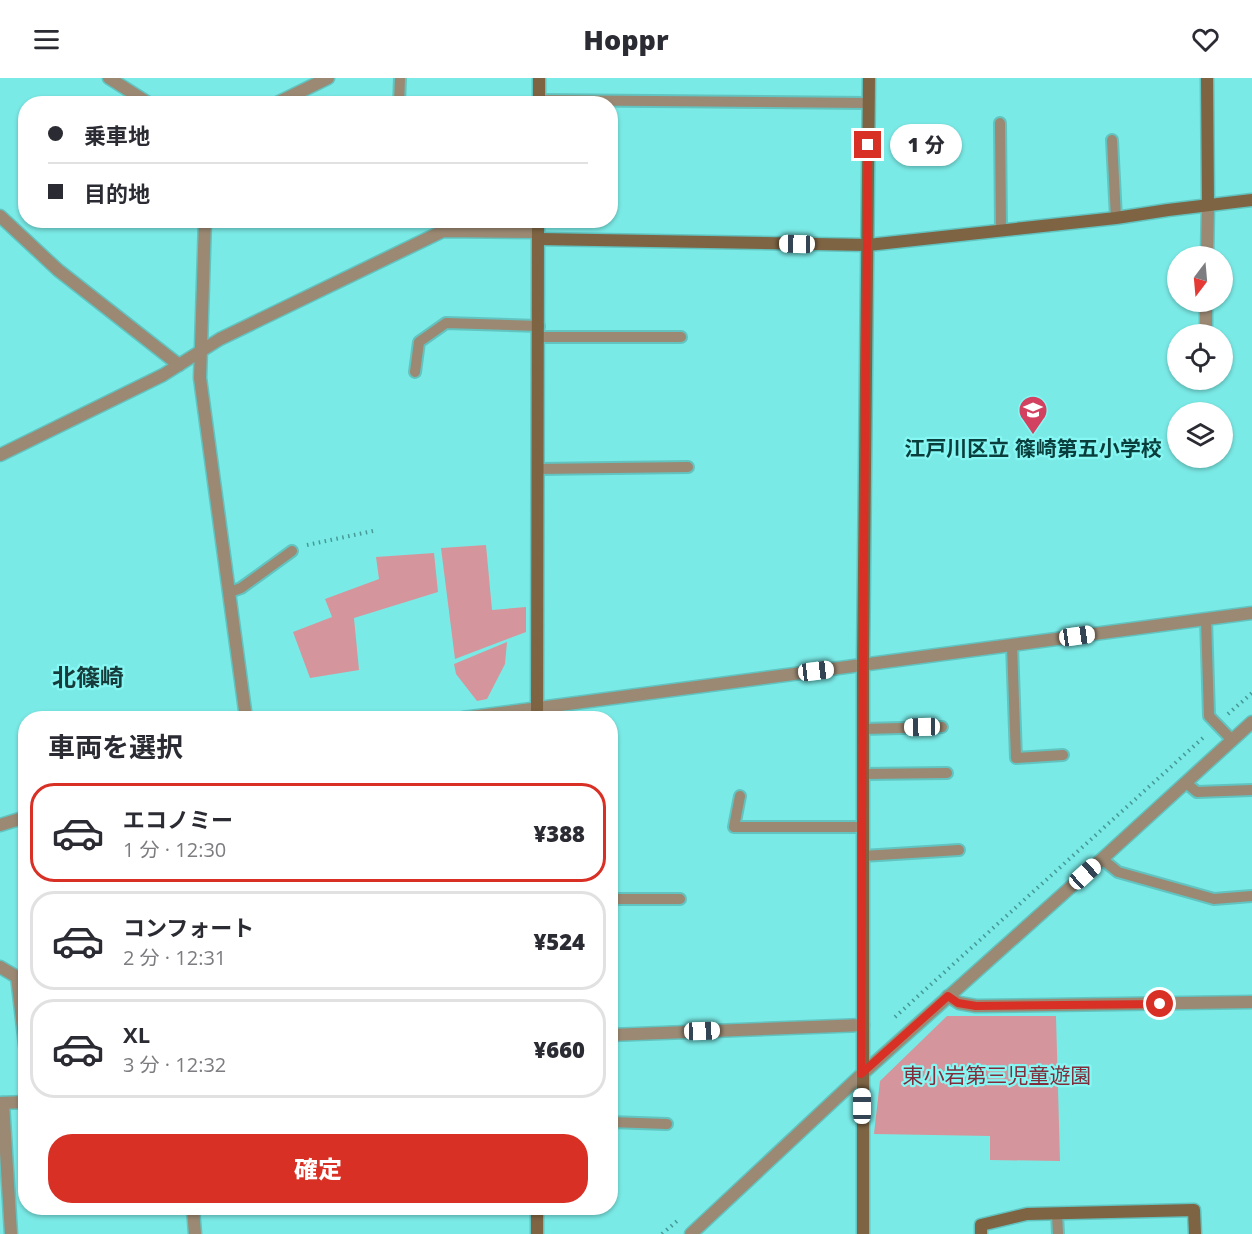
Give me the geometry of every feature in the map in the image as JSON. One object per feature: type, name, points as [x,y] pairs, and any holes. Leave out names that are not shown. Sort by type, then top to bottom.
[{"type":"street","points":[[109,78],[137,96]]},
{"type":"street","points":[[291,96],[328,78]]},
{"type":"street","points":[[539,78],[539,96]]},
{"type":"street","points":[[863,1234],[861,1074],[863,665],[869,78]]},
{"type":"street","points":[[1207,78],[1207,246]]},
{"type":"street","points":[[0,456],[163,375],[220,339],[443,231],[538,230],[868,245],[1116,218],[1252,200]]},
{"type":"street","points":[[0,216],[58,270],[179,365]]},
{"type":"street","points":[[205,228],[199,352],[200,378],[245,711]]},
{"type":"street","points":[[537,711],[538,230]]},
{"type":"street","points":[[557,711],[863,665],[1252,613]]},
{"type":"street","points":[[691,1234],[861,1074],[1252,722]]},
{"type":"street","points":[[0,825],[18,819]]},
{"type":"street","points":[[0,967],[16,977],[18,992]]},
{"type":"street","points":[[948,996],[958,1003],[976,1006],[1252,1002]]},
{"type":"street","points":[[618,1035],[863,1025]]},
{"type":"street","points":[[11,1234],[2,1103],[18,1102]]},
{"type":"street","points":[[981,1234],[981,1225],[1026,1214],[1194,1210],[1195,1234]]},
{"type":"street","points":[[194,1215],[195,1234]]},
{"type":"street","points":[[537,1215],[537,1234]]},
{"type":"lane","points":[[399,96],[400,78]]},
{"type":"lane","points":[[618,102],[869,103]]},
{"type":"lane","points":[[1000,123],[1001,231]]},
{"type":"lane","points":[[1112,140],[1116,218]]},
{"type":"lane","points":[[415,372],[419,342],[447,323],[539,331],[681,337]]},
{"type":"lane","points":[[537,469],[688,467]]},
{"type":"lane","points":[[230,592],[241,588],[292,551]]},
{"type":"lane","points":[[1206,619],[1209,716],[1232,740]]},
{"type":"lane","points":[[1012,645],[1016,758],[1063,755]]},
{"type":"lane","points":[[863,729],[942,726]]},
{"type":"lane","points":[[863,774],[947,773]]},
{"type":"lane","points":[[1186,783],[1197,792],[1252,790]]},
{"type":"lane","points":[[740,796],[734,826],[863,826]]},
{"type":"lane","points":[[863,856],[959,850]]},
{"type":"lane","points":[[1102,859],[1118,872],[1214,899],[1252,896]]},
{"type":"lane","points":[[618,899],[680,899]]},
{"type":"lane","points":[[618,1122],[667,1124]]},
{"type":"lane","points":[[1057,1214],[1058,1234]]},
{"type":"path","points":[[303,546],[373,531]]},
{"type":"path","points":[[894,1019],[1252,693]]},
{"type":"green space","points":[[486,545],[492,610],[526,607],[526,632],[455,659],[441,548]]},
{"type":"green space","points":[[434,553],[438,592],[354,618],[359,670],[310,678],[293,632],[332,617],[325,599],[379,579],[376,557]]},
{"type":"green space","points":[[507,642],[505,664],[487,699],[477,701],[456,674],[454,664]]},
{"type":"green space","name":"東小岩第三児童遊園","points":[[947,1016],[1056,1016],[1060,1161],[990,1160],[990,1136],[874,1134],[880,1081]]},
{"type":"place","name":"江戸川区立 篠崎第五小学校","points":[[1033,436]]},
{"type":"district","name":"北篠崎","points":[[88,678]]},
{"type":"route","points":[[868,145],[861,1074],[948,996],[958,1003],[976,1006],[1160,1004]]}]
